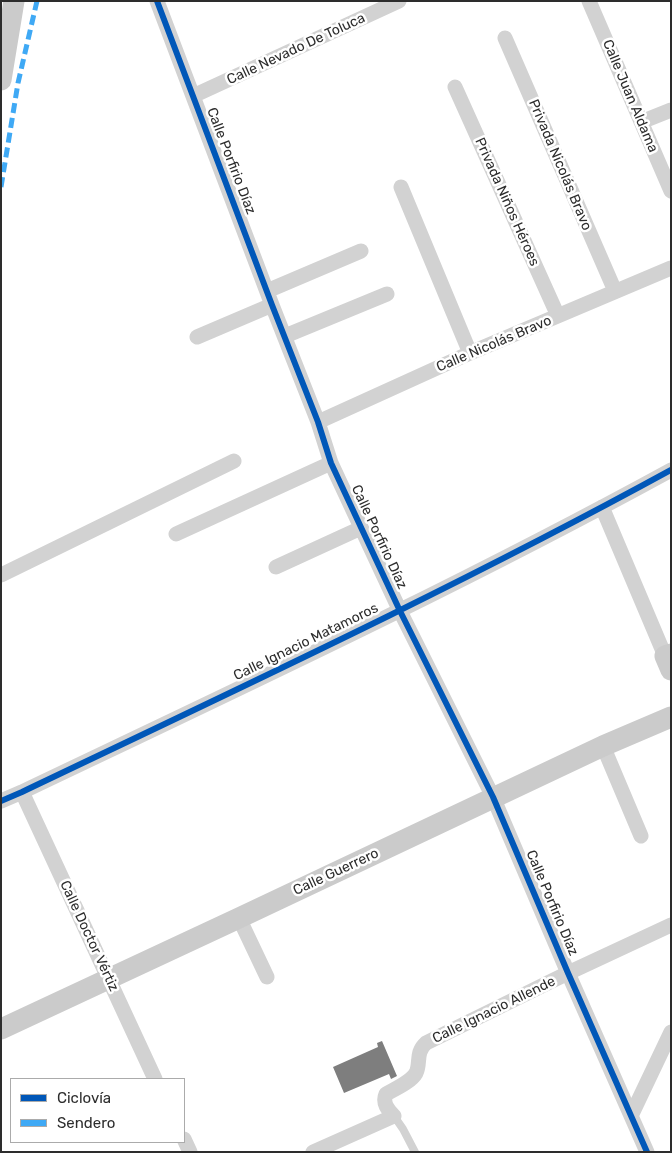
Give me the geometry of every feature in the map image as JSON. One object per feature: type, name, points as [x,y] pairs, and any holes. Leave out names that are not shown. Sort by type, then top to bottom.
[{"type":"street","name":"Calle Porfirio Díaz","points":[[157,1],[318,422],[331,463],[400,611],[493,797],[647,1152]]},
{"type":"street","name":"Calle Nevado De Toluca","points":[[193,96],[399,1]]},
{"type":"street","name":"Calle Juan Aldama","points":[[589,1],[671,191]]},
{"type":"street","points":[[1,80],[9,11]]},
{"type":"street","name":"Privada Nicolás Bravo","points":[[505,38],[615,291]]},
{"type":"street","name":"Privada Niños Héroes","points":[[455,87],[558,316]]},
{"type":"street","points":[[641,122],[671,110]]},
{"type":"street","points":[[401,187],[470,353]]},
{"type":"street","points":[[197,337],[361,251]]},
{"type":"street","name":"Calle Nicolás Bravo","points":[[318,422],[470,353],[671,268]]},
{"type":"street","points":[[285,336],[387,294]]},
{"type":"street","points":[[1,575],[234,461]]},
{"type":"street","points":[[176,534],[331,463]]},
{"type":"street","name":"Calle Ignacio Matamoros","points":[[1,800],[22,792],[400,611],[602,508],[671,470]]},
{"type":"street","points":[[602,508],[669,660]]},
{"type":"street","points":[[276,567],[361,528]]},
{"type":"street","name":"Calle Guerrero","points":[[1,1029],[493,797],[671,717]]},
{"type":"street","points":[[604,746],[641,836]]},
{"type":"street","name":"Calle Doctor Vértiz","points":[[22,792],[156,1078]]},
{"type":"street","points":[[239,918],[267,977]]},
{"type":"street","name":"Calle Ignacio Allende","points":[[394,1116],[387,1108],[384,1098],[386,1094],[412,1078],[417,1072],[420,1050],[426,1044],[568,973],[671,925]]},
{"type":"street","points":[[631,1116],[671,1032]]},
{"type":"street","points":[[312,1152],[394,1116]]},
{"type":"lane","points":[[394,1116],[403,1128],[415,1152]]},
{"type":"building","points":[[382,1041],[397,1076],[391,1079],[389,1074],[344,1093],[333,1067],[378,1047],[377,1043]]},
{"type":"marked path","points":[[1,187],[18,83],[37,1]]},
{"type":"cycle path","points":[[157,1],[318,422],[331,463],[400,611],[493,797],[647,1152]]},
{"type":"cycle path","points":[[1,801],[267,675],[511,555],[671,470]]}]
